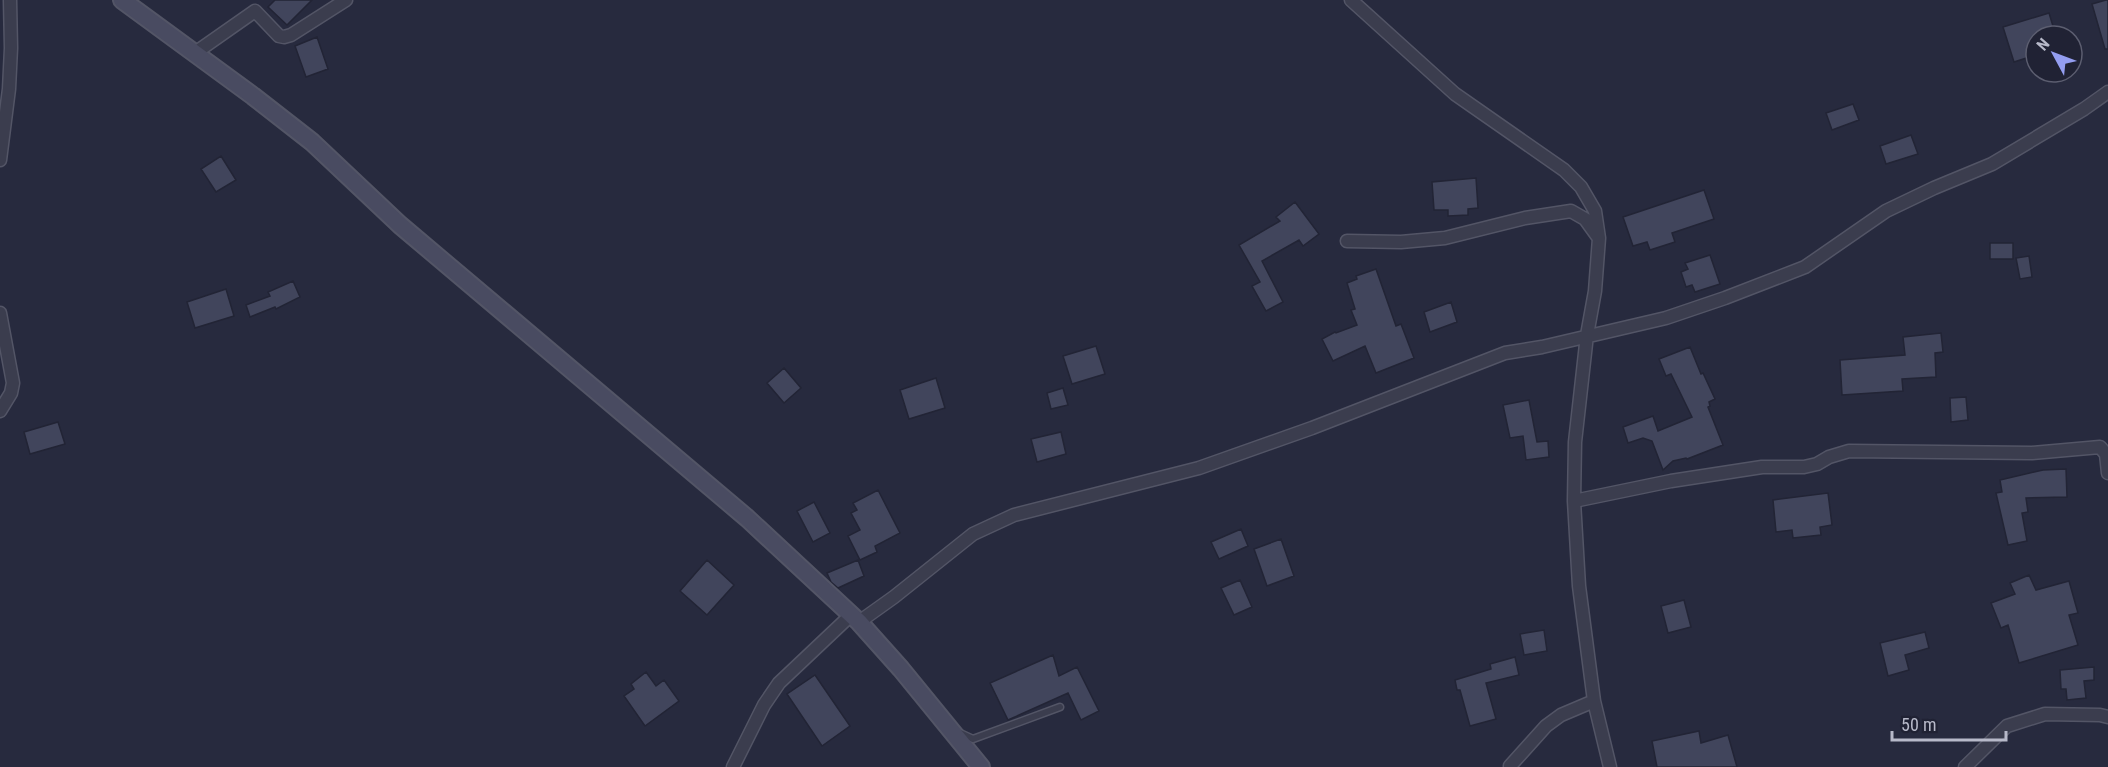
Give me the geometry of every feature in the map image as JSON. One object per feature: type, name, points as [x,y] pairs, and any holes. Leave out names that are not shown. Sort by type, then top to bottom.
[{"type":"street","points":[[0,160],[9,90],[10,0]]},
{"type":"street","points":[[122,0],[312,142],[400,225],[747,518],[855,618],[901,669],[981,767]]},
{"type":"street","points":[[195,53],[255,10],[279,36],[284,37],[291,35],[346,0]]},
{"type":"street","points":[[1351,0],[1455,94],[1564,170],[1581,187],[1595,211],[1599,238],[1595,291],[1587,336],[1575,442],[1574,501],[1579,586],[1594,701],[1610,767]]},
{"type":"street","points":[[734,767],[764,705],[779,683],[855,618],[894,597],[973,534],[1014,515],[1199,468],[1312,428],[1505,353],[1542,347],[1666,318],[1805,267],[1886,211],[1992,164],[2108,92]]},
{"type":"street","points":[[1347,241],[1401,242],[1445,238],[1525,218],[1571,211],[1585,219],[1599,238]]},
{"type":"street","points":[[0,313],[13,383],[11,393],[0,411]]},
{"type":"street","points":[[1574,501],[1671,481],[1751,469],[1804,467],[1849,452],[2032,453],[2100,447],[2106,454],[2108,473]]},
{"type":"street","points":[[1510,766],[1553,721],[1561,715],[1594,701]]},
{"type":"street","points":[[1965,767],[2007,726],[2045,714],[2108,717]]},
{"type":"lane","points":[[948,728],[973,739],[1060,707]]},
{"type":"building","points":[[275,0],[312,0],[287,25],[268,7]]},
{"type":"building","points":[[2108,0],[2108,49],[2105,49],[2092,4]]},
{"type":"building","points":[[2049,13],[2052,24],[2024,24],[2024,59],[2014,62],[2003,27]]},
{"type":"building","points":[[317,37],[328,69],[306,77],[295,46]]},
{"type":"building","points":[[1853,104],[1859,120],[1832,130],[1826,113]]},
{"type":"building","points":[[1911,135],[1918,154],[1886,164],[1880,146]]},
{"type":"building","points":[[221,156],[236,180],[216,192],[201,169]]},
{"type":"building","points":[[1476,178],[1478,208],[1468,209],[1468,215],[1448,216],[1448,210],[1434,210],[1432,182]]},
{"type":"building","points":[[1704,190],[1714,219],[1672,233],[1675,242],[1650,250],[1647,242],[1633,246],[1623,217]]},
{"type":"building","points":[[1295,202],[1319,234],[1303,246],[1299,240],[1262,261],[1283,302],[1266,311],[1252,286],[1260,282],[1239,245],[1280,221],[1276,217]]},
{"type":"building","points":[[1990,243],[2013,243],[2013,259],[1990,259]]},
{"type":"building","points":[[1710,255],[1720,284],[1695,292],[1692,285],[1686,287],[1681,272],[1688,269],[1685,263]]},
{"type":"building","points":[[2029,256],[2032,277],[2020,279],[2016,258]]},
{"type":"building","points":[[1376,269],[1396,326],[1401,324],[1414,358],[1376,373],[1365,346],[1333,361],[1322,339],[1357,325],[1351,310],[1355,309],[1347,283],[1357,279],[1356,276]]},
{"type":"building","points":[[293,281],[300,297],[276,309],[275,307],[250,317],[246,305],[270,296],[268,292]]},
{"type":"building","points":[[226,289],[234,316],[195,328],[187,302]]},
{"type":"building","points":[[1451,302],[1457,322],[1430,332],[1424,312]]},
{"type":"building","points":[[1941,333],[1943,352],[1935,353],[1936,377],[1902,379],[1903,391],[1842,395],[1840,360],[1905,355],[1903,337]]},
{"type":"building","points":[[1096,346],[1105,374],[1072,384],[1063,356]]},
{"type":"building","points":[[1690,347],[1715,399],[1709,402],[1708,407],[1723,445],[1687,459],[1673,461],[1663,470],[1652,441],[1643,438],[1628,443],[1623,427],[1653,416],[1658,431],[1692,417],[1671,374],[1666,376],[1659,359]]},
{"type":"building","points":[[784,368],[801,388],[784,403],[767,383]]},
{"type":"building","points":[[936,378],[945,408],[909,419],[900,390]]},
{"type":"building","points":[[1063,388],[1068,405],[1051,409],[1047,393]]},
{"type":"building","points":[[1966,397],[1968,420],[1951,422],[1950,398]]},
{"type":"building","points":[[1529,400],[1537,442],[1548,441],[1549,457],[1526,460],[1523,436],[1510,438],[1503,405]]},
{"type":"building","points":[[58,422],[65,444],[30,454],[24,432]]},
{"type":"building","points":[[1061,432],[1066,454],[1037,462],[1031,439]]},
{"type":"building","points":[[2066,469],[2067,497],[2026,498],[2028,512],[2022,513],[2027,541],[2008,545],[1996,493],[2002,492],[2000,480],[2043,470]]},
{"type":"building","points":[[878,490],[900,533],[875,546],[877,552],[860,560],[848,536],[860,530],[851,513],[857,510],[853,503]]},
{"type":"building","points":[[1828,493],[1832,525],[1820,527],[1821,535],[1793,538],[1792,530],[1776,532],[1773,500]]},
{"type":"building","points":[[814,502],[830,533],[813,542],[797,511]]},
{"type":"building","points":[[1241,529],[1248,546],[1219,559],[1211,542]]},
{"type":"building","points":[[1281,539],[1294,576],[1267,586],[1254,549]]},
{"type":"building","points":[[707,560],[734,585],[707,615],[680,591]]},
{"type":"building","points":[[858,560],[864,576],[838,588],[831,582],[827,573]]},
{"type":"building","points":[[2029,575],[2036,590],[2069,581],[2078,613],[2069,615],[2078,645],[2019,663],[2008,625],[2001,628],[1991,603],[2015,594],[2010,583]]},
{"type":"building","points":[[1240,580],[1252,607],[1234,615],[1221,588]]},
{"type":"building","points":[[1684,600],[1691,627],[1668,633],[1661,606]]},
{"type":"building","points":[[1544,630],[1547,651],[1524,655],[1520,634]]},
{"type":"building","points":[[1925,632],[1929,648],[1905,655],[1909,670],[1888,676],[1880,643]]},
{"type":"building","points":[[1053,655],[1059,676],[1077,667],[1099,711],[1081,720],[1068,693],[1008,720],[990,683]]},
{"type":"building","points":[[1515,657],[1519,675],[1486,683],[1496,719],[1470,726],[1455,680],[1491,669],[1490,664]]},
{"type":"building","points":[[2094,667],[2094,680],[2084,681],[2086,698],[2067,700],[2066,689],[2061,689],[2060,670]]},
{"type":"building","points":[[646,672],[656,686],[664,680],[679,701],[645,726],[624,696],[634,689],[631,684]]},
{"type":"building","points":[[815,675],[850,726],[822,746],[787,694]]},
{"type":"building","points":[[1699,731],[1701,743],[1728,735],[1737,767],[1657,767],[1652,741]]}]
